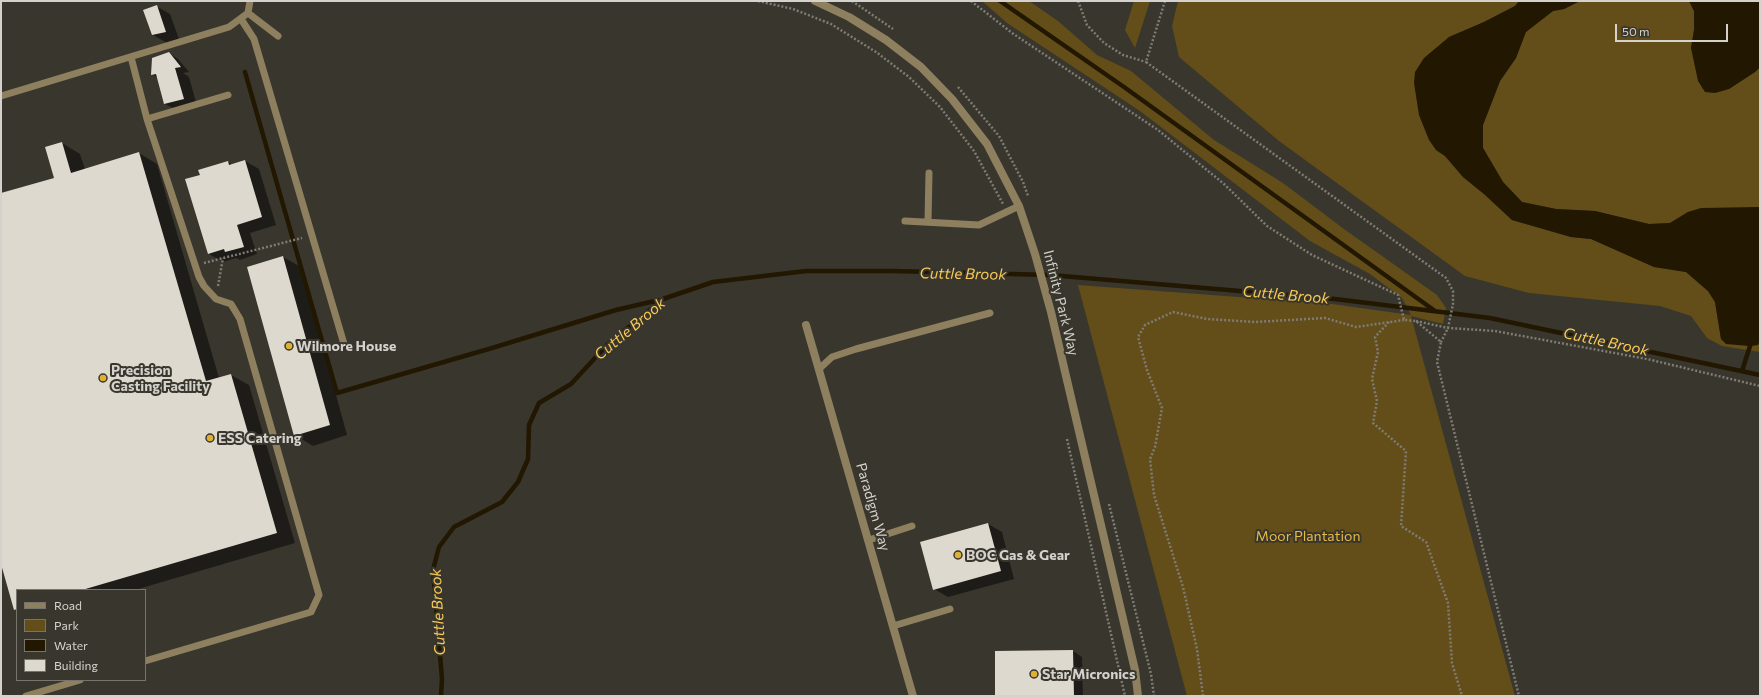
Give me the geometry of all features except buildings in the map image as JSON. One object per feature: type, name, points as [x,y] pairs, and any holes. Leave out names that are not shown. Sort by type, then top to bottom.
[{"type":"street","name":"Infinity Park Way","points":[[815,1],[859,22],[886,40],[921,68],[952,99],[987,144],[1019,206],[1035,254],[1051,312],[1135,670],[1138,696]]},
{"type":"street","name":"Paradigm Way","points":[[806,326],[913,696]]},
{"type":"lane","points":[[1,96],[229,27],[242,19],[248,13],[250,1]]},
{"type":"lane","points":[[248,13],[278,36]]},
{"type":"lane","points":[[242,19],[254,39],[344,344]]},
{"type":"lane","points":[[131,57],[147,119],[204,286],[216,299],[231,304],[240,319],[319,595],[311,612],[146,661]]},
{"type":"lane","points":[[147,119],[228,95]]},
{"type":"lane","points":[[928,222],[929,173]]},
{"type":"lane","points":[[905,221],[979,226],[1019,206]]},
{"type":"lane","points":[[819,369],[832,357],[844,353],[990,313]]},
{"type":"lane","points":[[869,540],[912,526]]},
{"type":"lane","points":[[893,626],[950,609]]},
{"type":"lane","points":[[26,696],[77,681]]},
{"type":"path","points":[[758,1],[794,9],[832,24],[876,52],[908,77],[940,108],[974,151],[1007,211]]},
{"type":"path","points":[[971,1],[1012,33],[1158,130],[1224,184],[1267,226],[1312,256],[1398,295],[1404,320]]},
{"type":"path","points":[[1078,1],[1087,25],[1104,43],[1123,55],[1146,62],[1446,278],[1453,291],[1453,304],[1448,328],[1441,342],[1437,362],[1519,696]]},
{"type":"path","points":[[1146,62],[1165,1]]},
{"type":"path","points":[[196,265],[303,238]]},
{"type":"path","points":[[216,299],[223,258]]},
{"type":"path","points":[[1203,696],[1197,649],[1183,587],[1154,495],[1150,459],[1155,447],[1162,408],[1147,370],[1138,337],[1145,325],[1173,312],[1207,319],[1255,322],[1325,318],[1356,327],[1389,321],[1416,321],[1448,328],[1502,332],[1647,359],[1760,386]]},
{"type":"path","points":[[1389,321],[1375,337],[1378,352],[1372,379],[1377,401],[1373,423],[1406,451],[1401,526],[1426,542],[1448,603],[1452,663],[1462,696]]},
{"type":"path","points":[[1416,321],[1441,342]]},
{"type":"path","points":[[1067,436],[1125,696]]},
{"type":"green space","name":"Moor Plantation","points":[[982,1],[1029,1],[1058,21],[1097,55],[1131,71],[1214,140],[1283,183],[1344,229],[1437,295],[1446,308],[1443,324],[1411,316],[1515,696],[1187,696],[1078,285],[1332,304],[1411,315],[1402,298],[1370,274],[1310,241],[1140,111],[1007,23]]},
{"type":"green space","points":[[1134,1],[1150,1],[1135,48],[1125,30]]},
{"type":"green space","points":[[1178,1],[1519,1],[1515,6],[1484,22],[1449,37],[1436,150],[1445,156],[1463,177],[1512,220],[1571,237],[1591,239],[1654,267],[1686,272],[1708,291],[1715,302],[1721,339],[1735,344],[1750,346],[1758,345],[1760,340],[1760,352],[1722,346],[1707,338],[1691,316],[1660,306],[1529,293],[1465,276],[1279,141],[1179,57],[1172,26]]},
{"type":"green space","points":[[1580,1],[1689,1],[1694,11],[1694,30],[1691,48],[1729,89],[1760,67],[1760,207],[1688,212],[1670,223],[1649,224],[1595,211],[1556,209],[1522,202],[1503,182],[1483,148],[1483,125],[1500,81],[1516,58],[1525,32],[1553,11],[1564,9]]},
{"type":"water","points":[[1519,1],[1580,1],[1564,9],[1553,11],[1526,32],[1516,58],[1500,81],[1483,125],[1483,148],[1503,182],[1522,202],[1556,209],[1595,211],[1649,224],[1670,223],[1688,212],[1701,208],[1760,207],[1760,340],[1758,345],[1750,346],[1726,344],[1721,339],[1715,302],[1708,291],[1686,272],[1654,267],[1591,239],[1571,237],[1512,220],[1463,177],[1445,156],[1436,150],[1429,140],[1419,115],[1414,83],[1415,72],[1424,58],[1449,37],[1484,22],[1515,6]]},
{"type":"water","points":[[1689,1],[1760,1],[1760,67],[1755,72],[1729,89],[1715,93],[1705,92],[1698,81],[1691,48],[1694,30],[1694,11]]},
{"type":"waterway","points":[[1000,1],[1124,87],[1435,311]]},
{"type":"waterway","points":[[245,72],[337,393],[616,310],[659,300]]},
{"type":"waterway","name":"Cuttle Brook","points":[[441,696],[442,679],[433,570],[439,547],[454,527],[502,502],[518,482],[528,459],[529,425],[539,403],[571,384],[607,345],[663,299],[713,282],[806,271],[893,271],[1050,275],[1335,299],[1490,318],[1760,375]]},
{"type":"waterway","points":[[1742,371],[1750,346]]},
{"type":"place","name":"Wilmore House","points":[[289,346]]},
{"type":"place","name":"Precision Casting Facility","points":[[103,378]]},
{"type":"place","name":"ESS Catering","points":[[210,438]]},
{"type":"place","name":"BOC Gas & Gear","points":[[958,555]]},
{"type":"place","name":"Star Micronics","points":[[1034,674]]}]
